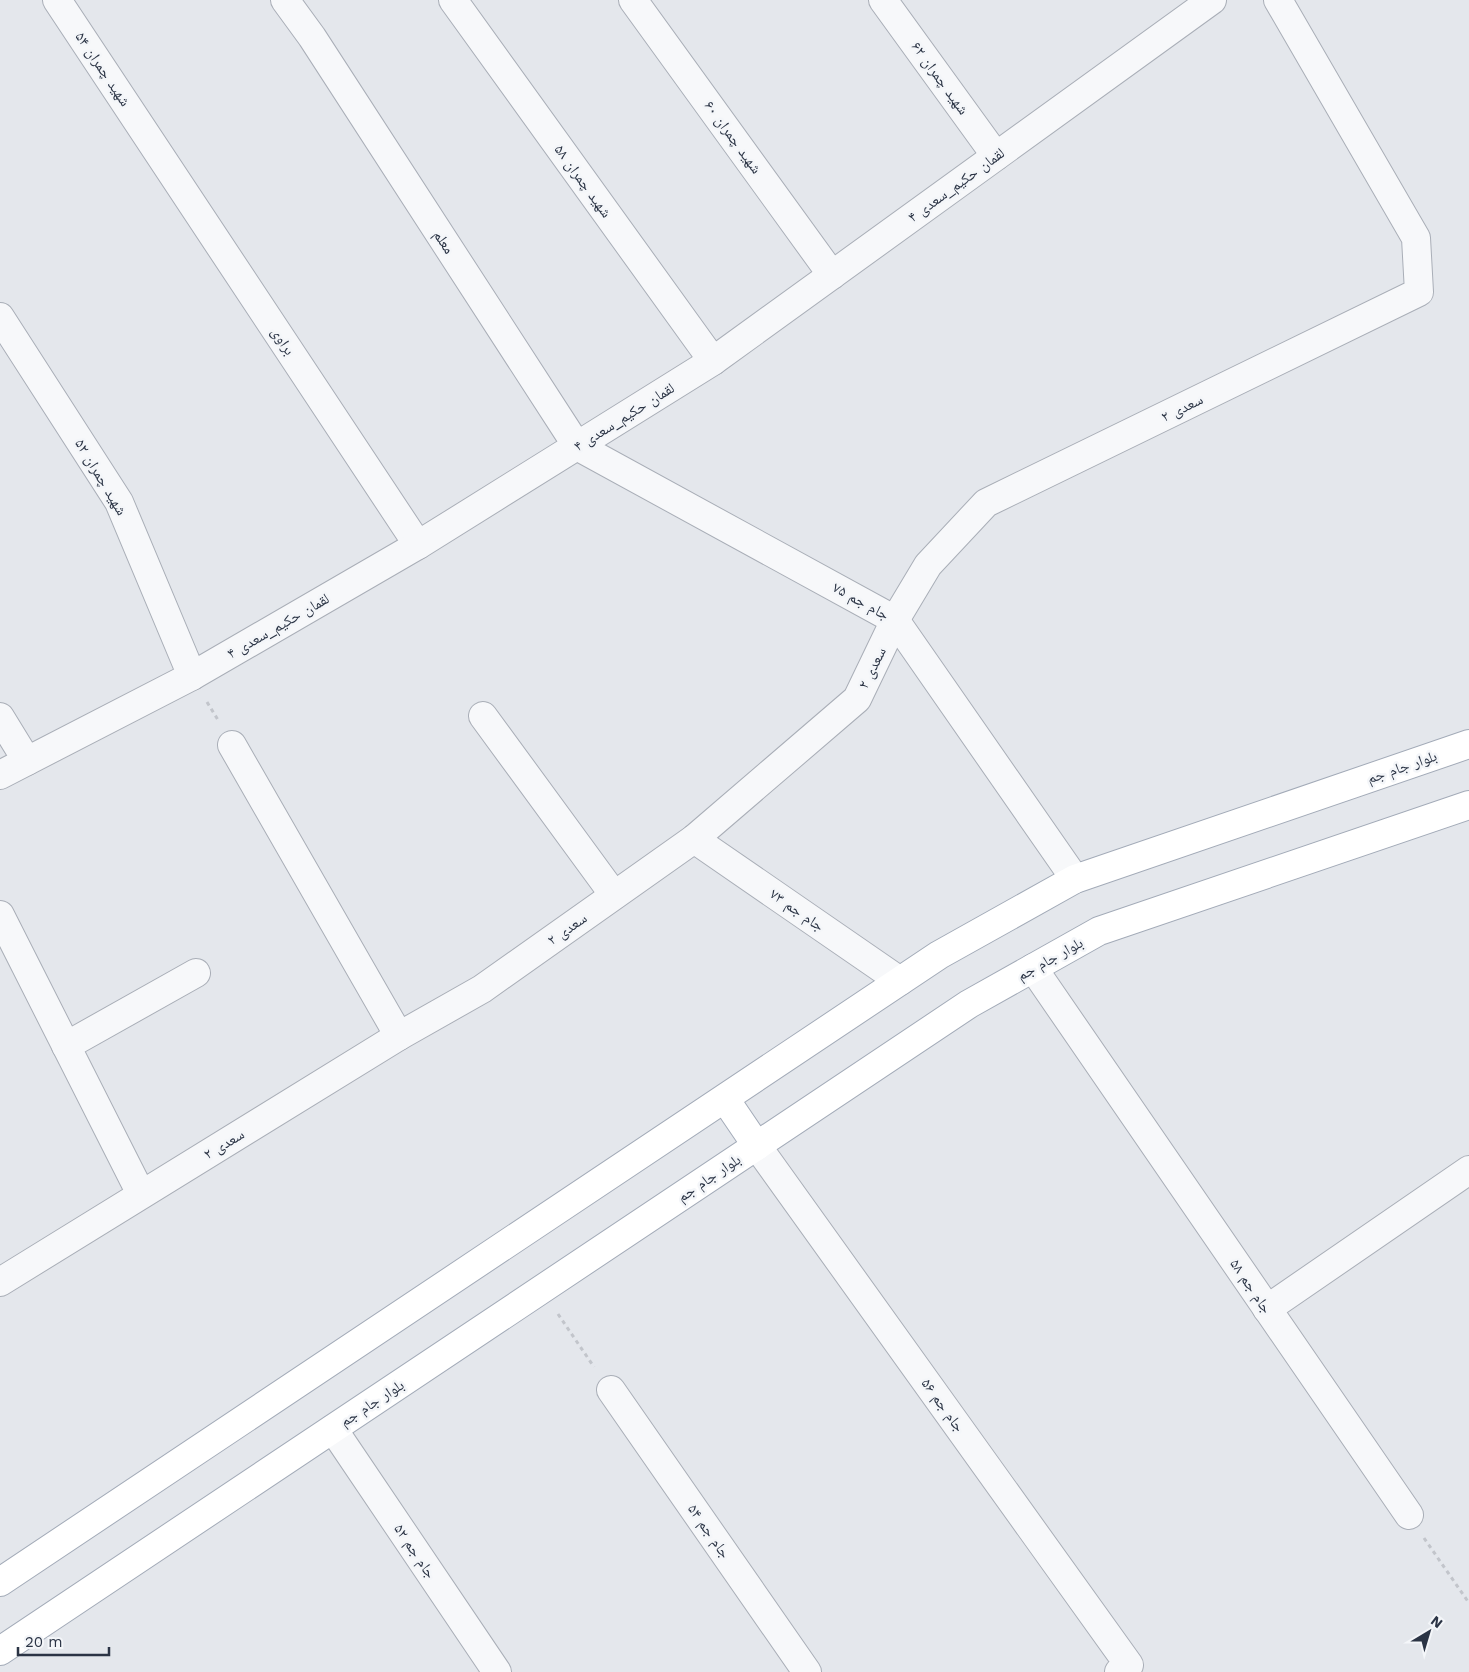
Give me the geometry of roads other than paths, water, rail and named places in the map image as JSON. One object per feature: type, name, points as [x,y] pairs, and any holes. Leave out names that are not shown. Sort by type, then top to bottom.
[{"type":"main road","name":"بلوار جام جم","points":[[0,1582],[939,955],[1075,879],[1469,744]]},
{"type":"main road","name":"بلوار جام جم","points":[[0,1651],[542,1291],[969,1004],[1099,931],[1469,805]]},
{"type":"main road","points":[[725,1099],[756,1146]]},
{"type":"street","name":"شهید چمران ۵۴","points":[[57,0],[149,138]]},
{"type":"street","name":"معلم","points":[[285,0],[312,37],[577,446]]},
{"type":"street","name":"شهید چمران ۵۸","points":[[453,0],[713,362]]},
{"type":"street","name":"شهید چمران ۶۰","points":[[633,0],[832,275]]},
{"type":"street","name":"شهید چمران ۶۲","points":[[883,0],[996,156]]},
{"type":"street","name":"سعدی ۲","points":[[0,1282],[399,1036],[482,989],[694,839],[856,699],[895,620],[928,566],[986,503],[1419,292],[1416,238],[1278,0]]},
{"type":"street","name":"لقمان حکیم_سعدی ۴","points":[[0,775],[192,676],[418,545],[713,362],[1209,1]]},
{"type":"street","name":"براوی","points":[[149,138],[418,545]]},
{"type":"street","name":"شهید چمران ۵۲","points":[[0,317],[119,502],[192,676]]},
{"type":"street","name":"جام جم ۷۵","points":[[577,446],[895,620],[1075,879]]},
{"type":"street","points":[[483,716],[614,895]]},
{"type":"street","points":[[0,717],[27,761]]},
{"type":"street","points":[[232,745],[399,1036]]},
{"type":"street","name":"جام جم ۷۳","points":[[694,839],[900,982]]},
{"type":"street","points":[[0,915],[141,1194]]},
{"type":"street","name":"جام جم ۵۸","points":[[1033,968],[1408,1516]]},
{"type":"street","points":[[66,1046],[196,973]]},
{"type":"street","name":"جام جم ۵۶","points":[[756,1146],[1124,1668]]},
{"type":"street","points":[[1266,1309],[1469,1170]]},
{"type":"street","name":"جام جم ۵۴","points":[[611,1390],[807,1672]]},
{"type":"street","name":"جام جم ۵۲","points":[[333,1429],[497,1672]]}]
